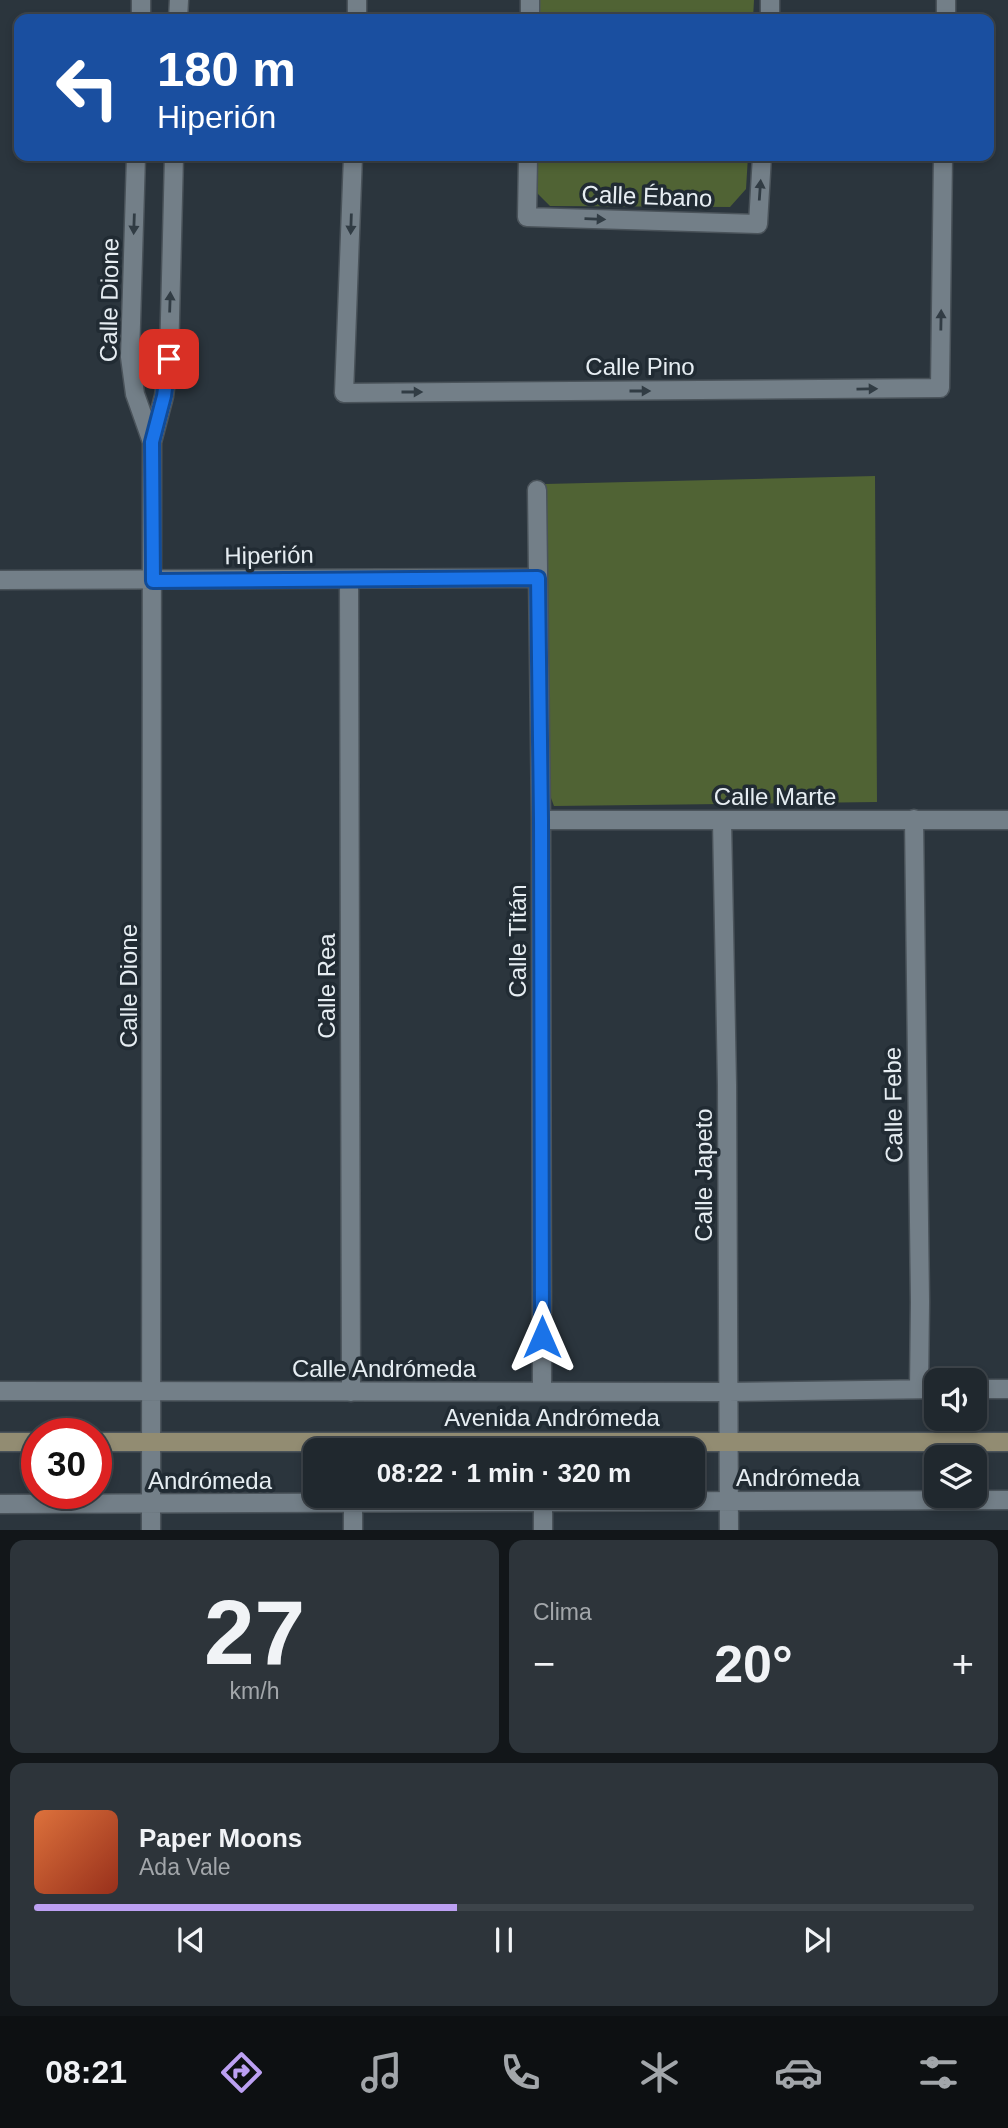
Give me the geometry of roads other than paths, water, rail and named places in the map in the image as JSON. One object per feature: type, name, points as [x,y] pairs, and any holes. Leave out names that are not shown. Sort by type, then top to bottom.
[{"type":"street","name":"Calle Dione","points":[[136,161],[130,357],[135,394],[152,442]]},
{"type":"street","name":"Calle Dione","points":[[151,1530],[152,442],[164,396],[169,359],[174,161]]},
{"type":"street","name":"Calle Pino","points":[[353,161],[344,393],[940,388],[943,161]]},
{"type":"street","name":"Calle Ébano","points":[[528,161],[527,217],[758,224],[762,161]]},
{"type":"street","name":"Calle Titán","points":[[537,490],[541,820],[542,1392]]},
{"type":"street","name":"Hiperión","points":[[0,580],[538,578]]},
{"type":"street","name":"Calle Rea","points":[[349,579],[351,1392]]},
{"type":"street","name":"Calle Febe","points":[[914,819],[920,1302],[925,1368]]},
{"type":"street","name":"Calle Marte","points":[[541,820],[1008,820]]},
{"type":"street","name":"Calle Japeto","points":[[722,821],[729,1530]]},
{"type":"street","name":"Calle Andrómeda","points":[[0,1391],[729,1392],[924,1389]]},
{"type":"street","points":[[987,1389],[1008,1389]]},
{"type":"street","points":[[0,1442],[21,1442]]},
{"type":"street","name":"Avenida Andrómeda","points":[[112,1442],[1008,1442]]},
{"type":"street","name":"Andrómeda","points":[[705,1502],[1008,1500]]},
{"type":"street","name":"Andrómeda","points":[[0,1504],[303,1504]]},
{"type":"street","points":[[353,1530],[354,1508]]},
{"type":"street","points":[[543,1508],[543,1530]]}]
